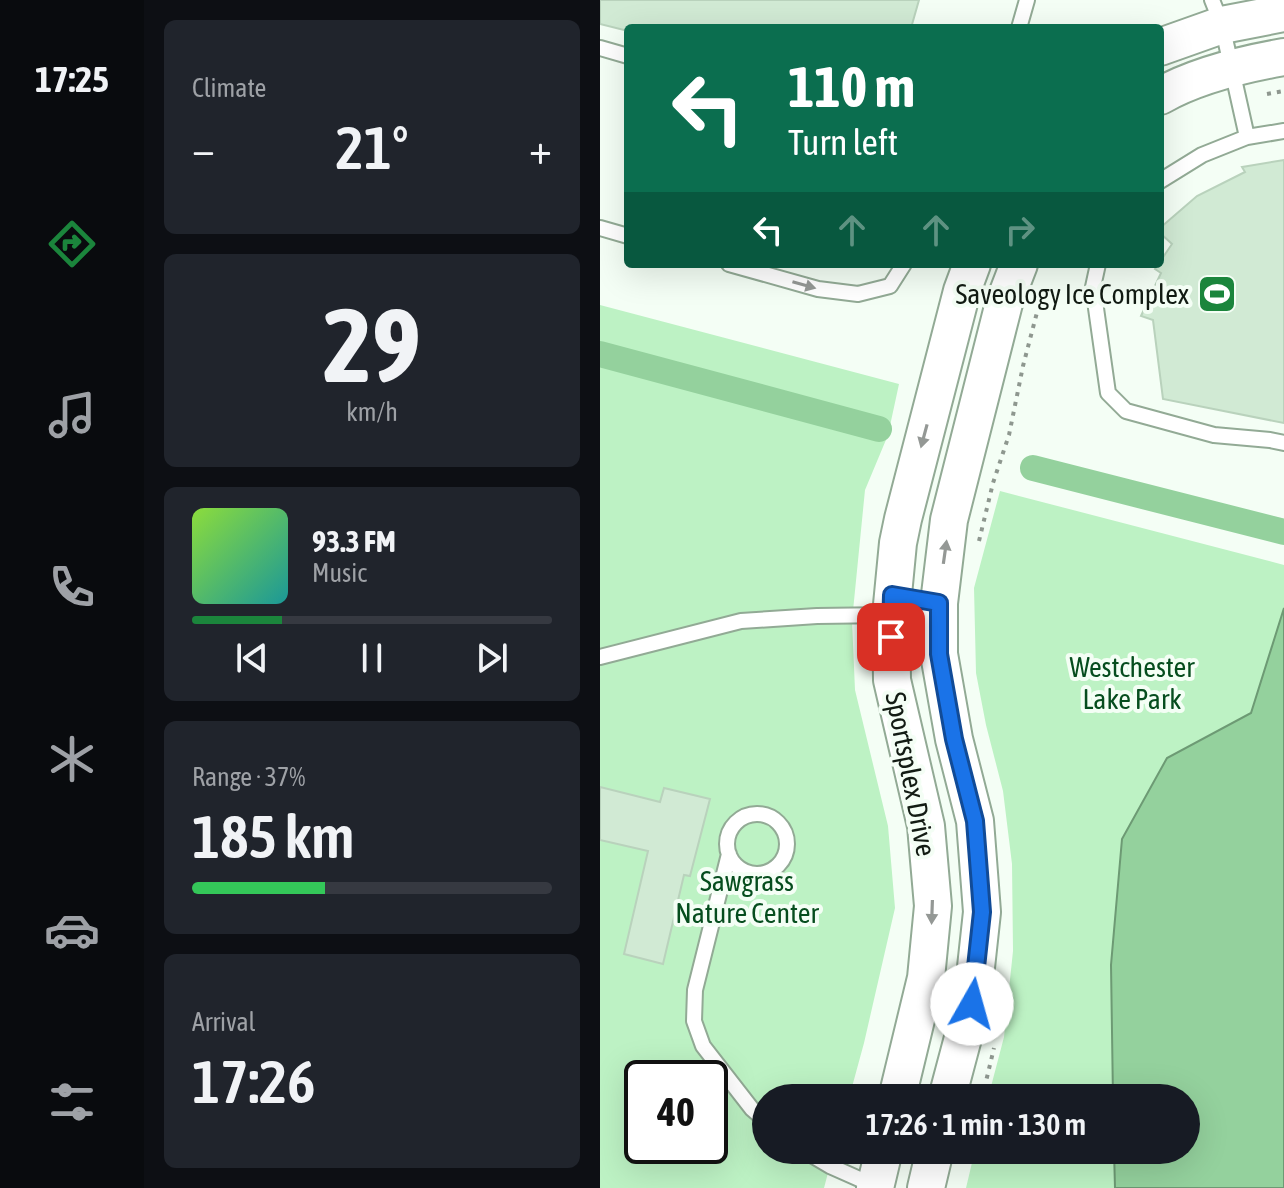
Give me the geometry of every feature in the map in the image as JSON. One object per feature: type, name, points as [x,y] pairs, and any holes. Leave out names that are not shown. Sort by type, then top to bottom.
[{"type":"street","points":[[1164,45],[1217,12],[1284,13]]},
{"type":"street","points":[[1164,94],[1178,86],[1232,69],[1284,57]]},
{"type":"street","name":"Sportsplex Drive","points":[[900,1084],[926,978],[933,906],[926,826],[892,680],[891,605],[903,519],[971,268]]},
{"type":"street","name":"Sportsplex Drive","points":[[951,1084],[972,1004],[982,912],[975,821],[954,739],[939,654],[939,603],[949,520],[1004,303],[1017,268]]},
{"type":"street","points":[[891,605],[939,603]]},
{"type":"street","points":[[875,1187],[881,1164]]},
{"type":"street","points":[[926,1188],[932,1164]]},
{"type":"lane","points":[[1020,24],[1027,0]]},
{"type":"lane","points":[[1217,12],[1247,137]]},
{"type":"lane","points":[[600,48],[624,55]]},
{"type":"lane","points":[[1164,179],[1202,155],[1247,137],[1284,131]]},
{"type":"lane","points":[[600,228],[624,235]]},
{"type":"lane","points":[[743,268],[818,289],[858,294],[890,286],[901,268]]},
{"type":"lane","points":[[1097,268],[1093,287],[1108,393],[1126,411],[1214,435],[1284,443]]},
{"type":"lane","points":[[600,657],[741,621],[817,616],[891,605]]},
{"type":"lane","points":[[729,854],[741,870],[760,874],[778,866],[784,858],[787,838],[777,822],[759,814],[741,819],[733,826],[727,845],[729,854],[695,990],[694,1021],[703,1046],[752,1109]]},
{"type":"lane","points":[[827,1164],[875,1187]]},
{"type":"path","points":[[976,553],[993,483],[1009,435],[1041,297]]},
{"type":"path","points":[[985,1084],[995,1043]]},
{"type":"green space","name":"Sawgrass Nature Center","points":[[600,305],[899,384],[888,435],[865,490],[852,621],[855,690],[888,826],[895,908],[853,1084],[752,1084],[752,1164],[830,1164],[824,1188],[600,1188]]},
{"type":"green space","name":"Westchester Lake Park","points":[[1000,491],[1284,565],[1284,1188],[966,1188],[972,1164],[1200,1164],[1200,1084],[992,1084],[1004,1037],[1013,951],[1012,864],[1003,791],[976,673],[974,588]]},
{"type":"shaded area","points":[[1284,608],[1284,1188],[1115,1188],[1114,1164],[1200,1164],[1200,1084],[1113,1084],[1111,965],[1122,839],[1167,758],[1251,713]]},
{"type":"building","points":[[600,0],[919,0],[912,24],[624,24],[624,30],[600,24]]},
{"type":"building","name":"Saveology Ice Complex","points":[[1284,160],[1284,423],[1163,399],[1153,320],[1141,316],[1161,273],[1155,269],[1164,268],[1164,256],[1172,244],[1164,237],[1164,225],[1197,196],[1245,172],[1242,167]]},
{"type":"building","points":[[600,787],[660,802],[664,788],[710,799],[690,876],[684,875],[663,964],[624,954],[648,851],[600,840]]},
{"type":"waterway","points":[[600,354],[879,429]]},
{"type":"waterway","points":[[1033,468],[1284,532]]},
{"type":"place","name":"Saveology Ice Complex","points":[[1217,294]]},
{"type":"route","points":[[891,637],[892,595],[939,603],[939,654],[954,739],[975,821],[982,912],[972,1004]]}]
